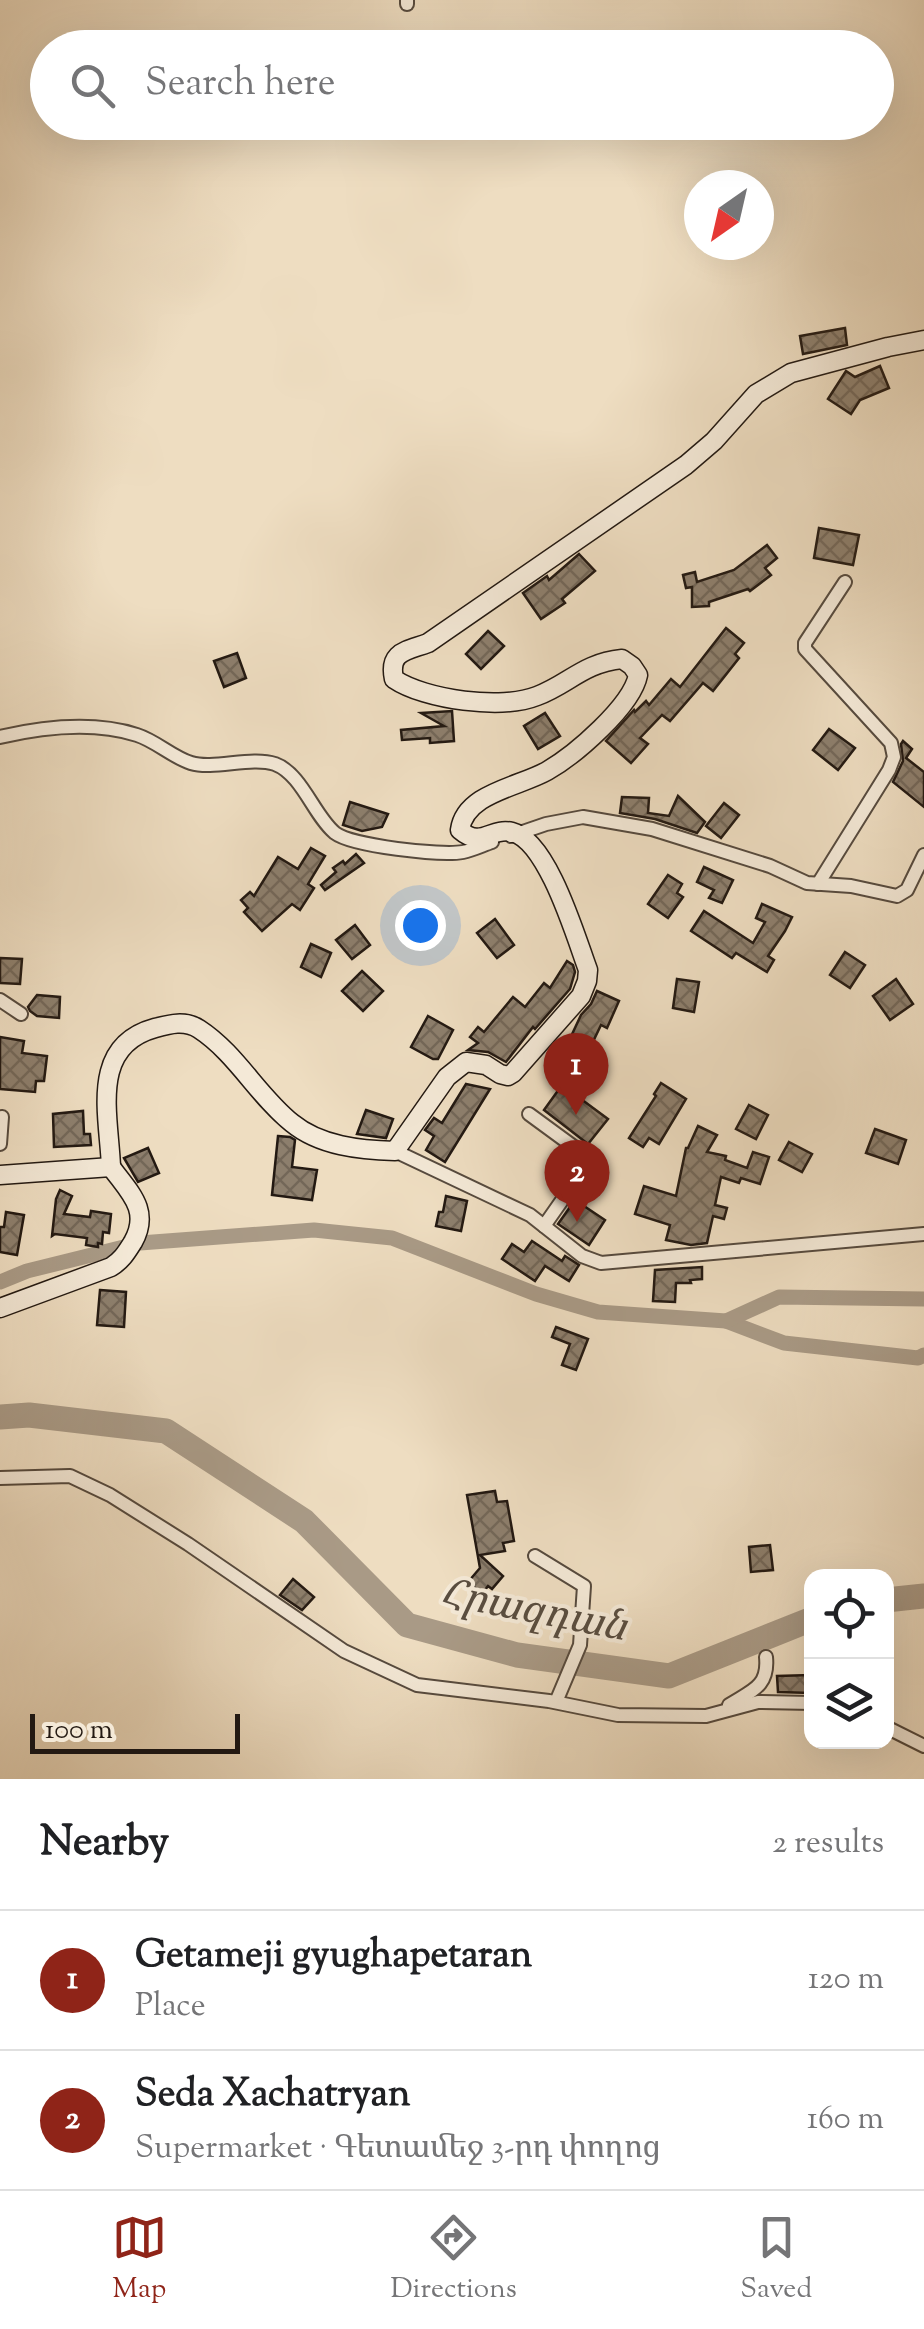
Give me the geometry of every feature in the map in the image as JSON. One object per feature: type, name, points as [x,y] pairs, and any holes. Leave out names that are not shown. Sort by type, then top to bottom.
[{"type":"street","points":[[395,1152],[448,1076],[466,1062],[486,1065],[508,1076],[580,996],[588,970],[562,898],[541,859],[518,834],[506,831],[477,839],[460,830],[472,806],[486,796],[550,770],[584,743],[626,702],[638,675],[622,659],[608,660],[537,697],[500,704],[479,703],[407,688],[394,679],[393,659],[428,643],[686,465],[756,394],[791,372],[924,340]]},
{"type":"street","points":[[818,884],[894,758],[892,743],[805,650],[805,643],[845,582]]},
{"type":"street","points":[[0,737],[35,730],[107,728],[136,734],[192,764],[274,764],[288,772],[334,832],[354,842],[402,849],[461,852],[546,824],[583,818],[652,828],[770,866],[807,883],[851,886],[898,896],[907,890],[924,855]]},
{"type":"street","points":[[0,1000],[21,1014]]},
{"type":"street","points":[[0,1308],[111,1268],[122,1260],[140,1228],[138,1207],[112,1167],[108,1072],[116,1052],[129,1039],[177,1023],[197,1027],[292,1124],[341,1146],[395,1152],[530,1215],[582,1256],[601,1264],[924,1234]]},
{"type":"street","points":[[529,1114],[589,1158],[544,1226]]},
{"type":"street","points":[[0,1144],[2,1116]]},
{"type":"street","points":[[0,1174],[112,1167]]},
{"type":"street","points":[[0,1478],[70,1476],[110,1495],[344,1651],[417,1685],[556,1702],[618,1716],[706,1716],[758,1702],[804,1703]]},
{"type":"street","points":[[535,1556],[584,1586],[580,1645],[556,1702]]},
{"type":"street","points":[[718,1712],[761,1685],[768,1671],[766,1657]]},
{"type":"street","points":[[894,1731],[924,1746]]},
{"type":"building","points":[[845,328],[847,345],[803,354],[800,336]]},
{"type":"building","points":[[880,366],[889,388],[860,400],[851,414],[828,399],[846,371],[855,377]]},
{"type":"building","points":[[819,528],[859,535],[853,565],[814,558]]},
{"type":"building","points":[[767,545],[777,558],[765,568],[771,575],[750,591],[709,602],[709,606],[692,607],[692,587],[686,588],[683,575],[695,572],[697,582],[734,570]]},
{"type":"building","points":[[579,554],[595,571],[562,599],[565,603],[541,619],[523,593],[547,576],[549,580]]},
{"type":"building","points":[[726,628],[744,643],[735,654],[739,658],[713,691],[703,683],[670,721],[662,715],[640,738],[648,744],[631,763],[606,741],[634,710],[646,701],[649,705],[671,679],[680,687]]},
{"type":"building","points":[[488,631],[504,646],[481,669],[466,654]]},
{"type":"building","points":[[237,653],[246,678],[224,687],[214,661]]},
{"type":"building","points":[[452,711],[454,741],[402,740],[401,730],[444,726],[421,713]]},
{"type":"building","points":[[545,713],[560,736],[538,749],[524,726]]},
{"type":"building","points":[[829,729],[855,748],[838,770],[813,750]]},
{"type":"building","points":[[903,741],[912,749],[906,758],[924,772],[924,807],[893,782],[903,761]]},
{"type":"building","points":[[678,796],[705,822],[697,833],[620,813],[622,797],[649,798],[648,813],[669,816]]},
{"type":"building","points":[[350,802],[388,814],[382,827],[362,831],[343,825]]},
{"type":"building","points":[[724,803],[739,815],[721,838],[706,826]]},
{"type":"building","points":[[311,848],[325,856],[308,884],[314,888],[300,910],[292,904],[262,931],[244,912],[248,908],[241,900],[250,892],[254,896],[278,857],[298,869]]},
{"type":"building","points":[[356,854],[364,863],[325,890],[321,885],[336,872],[333,868]]},
{"type":"building","points":[[704,867],[733,880],[722,903],[709,898],[714,890],[697,882]]},
{"type":"building","points":[[668,875],[682,884],[677,893],[683,897],[668,918],[648,904]]},
{"type":"building","points":[[762,904],[792,917],[768,956],[774,960],[767,972],[736,953],[732,958],[691,931],[704,911],[753,943],[765,922],[756,918]]},
{"type":"building","points":[[495,919],[514,945],[497,958],[477,933]]},
{"type":"building","points":[[355,925],[370,945],[352,959],[336,940]]},
{"type":"building","points":[[311,944],[331,953],[321,977],[301,967]]},
{"type":"building","points":[[845,952],[865,965],[850,988],[830,975]]},
{"type":"building","points":[[0,958],[22,959],[20,984],[0,983]]},
{"type":"building","points":[[567,961],[575,972],[570,989],[506,1062],[488,1052],[468,1050],[478,1043],[470,1037],[478,1027],[484,1032],[513,997],[525,1007],[544,983],[550,988]]},
{"type":"building","points":[[362,971],[383,991],[363,1011],[342,991]]},
{"type":"building","points":[[677,979],[699,982],[694,1012],[673,1008]]},
{"type":"building","points":[[896,979],[913,1004],[890,1020],[873,996]]},
{"type":"building","points":[[597,991],[619,1001],[607,1028],[601,1025],[588,1052],[568,1043]]},
{"type":"building","points":[[37,995],[60,997],[59,1018],[37,1016],[30,1011],[28,1007]]},
{"type":"building","points":[[428,1016],[453,1030],[438,1059],[411,1047]]},
{"type":"building","points":[[0,1037],[24,1041],[22,1053],[47,1056],[44,1081],[36,1081],[35,1092],[0,1089]]},
{"type":"building","points":[[661,1083],[686,1099],[659,1144],[649,1138],[643,1147],[629,1138]]},
{"type":"building","points":[[466,1084],[490,1089],[445,1162],[426,1150],[434,1136],[425,1130],[434,1118],[442,1123]]},
{"type":"building","points":[[562,1085],[608,1119],[588,1144],[544,1110]]},
{"type":"building","points":[[749,1105],[768,1115],[756,1139],[736,1129]]},
{"type":"building","points":[[366,1110],[393,1119],[386,1138],[357,1134]]},
{"type":"building","points":[[83,1111],[84,1134],[90,1134],[91,1145],[54,1147],[53,1114]]},
{"type":"building","points":[[698,1126],[717,1135],[707,1152],[726,1156],[725,1160],[747,1168],[753,1152],[769,1157],[760,1184],[721,1177],[715,1205],[727,1208],[724,1219],[713,1216],[707,1243],[691,1245],[666,1240],[670,1225],[635,1214],[644,1186],[676,1196],[686,1148]]},
{"type":"building","points":[[875,1129],[906,1140],[898,1164],[866,1153]]},
{"type":"building","points":[[278,1136],[295,1140],[292,1167],[317,1170],[312,1200],[272,1195]]},
{"type":"building","points":[[789,1142],[812,1154],[802,1172],[779,1160]]},
{"type":"building","points":[[148,1148],[159,1173],[138,1182],[124,1158]]},
{"type":"building","points":[[60,1190],[72,1196],[64,1214],[111,1214],[109,1233],[103,1232],[98,1247],[86,1245],[87,1238],[52,1236]]},
{"type":"building","points":[[446,1196],[467,1201],[461,1231],[436,1226]]},
{"type":"building","points":[[575,1200],[605,1220],[589,1245],[558,1224]]},
{"type":"building","points":[[6,1212],[24,1215],[17,1255],[0,1252],[0,1227],[4,1227]]},
{"type":"building","points":[[532,1241],[562,1261],[565,1256],[579,1265],[569,1281],[545,1266],[535,1281],[502,1259],[512,1244],[524,1252]]},
{"type":"building","points":[[702,1267],[702,1279],[676,1283],[675,1302],[653,1301],[655,1270]]},
{"type":"building","points":[[100,1290],[126,1292],[124,1327],[97,1325]]},
{"type":"building","points":[[556,1327],[588,1339],[576,1370],[562,1365],[570,1344],[552,1337]]},
{"type":"building","points":[[495,1491],[497,1502],[507,1501],[514,1541],[503,1543],[505,1551],[480,1555],[503,1576],[482,1594],[468,1582],[480,1568],[467,1495]]},
{"type":"building","points":[[770,1545],[773,1570],[751,1572],[749,1547]]},
{"type":"building","points":[[293,1579],[314,1597],[302,1610],[280,1595]]},
{"type":"building","points":[[804,1675],[804,1693],[778,1692],[777,1676]]},
{"type":"waterway","points":[[0,1282],[27,1271],[140,1243],[314,1230],[392,1238],[536,1294],[598,1312],[726,1321],[784,1343],[918,1358],[924,1355]]},
{"type":"waterway","points":[[726,1321],[779,1297],[924,1299]]},
{"type":"waterway","name":"Հրազդան","points":[[0,1417],[29,1415],[166,1431],[304,1521],[407,1625],[517,1655],[669,1676],[804,1622]]},
{"type":"waterway","name":"Հրազդան","points":[[894,1599],[924,1596]]},
{"type":"place","name":"Getameji gyughapetaran","points":[[576,1115]]},
{"type":"place","name":"Seda Xachatryan","points":[[577,1222]]}]
